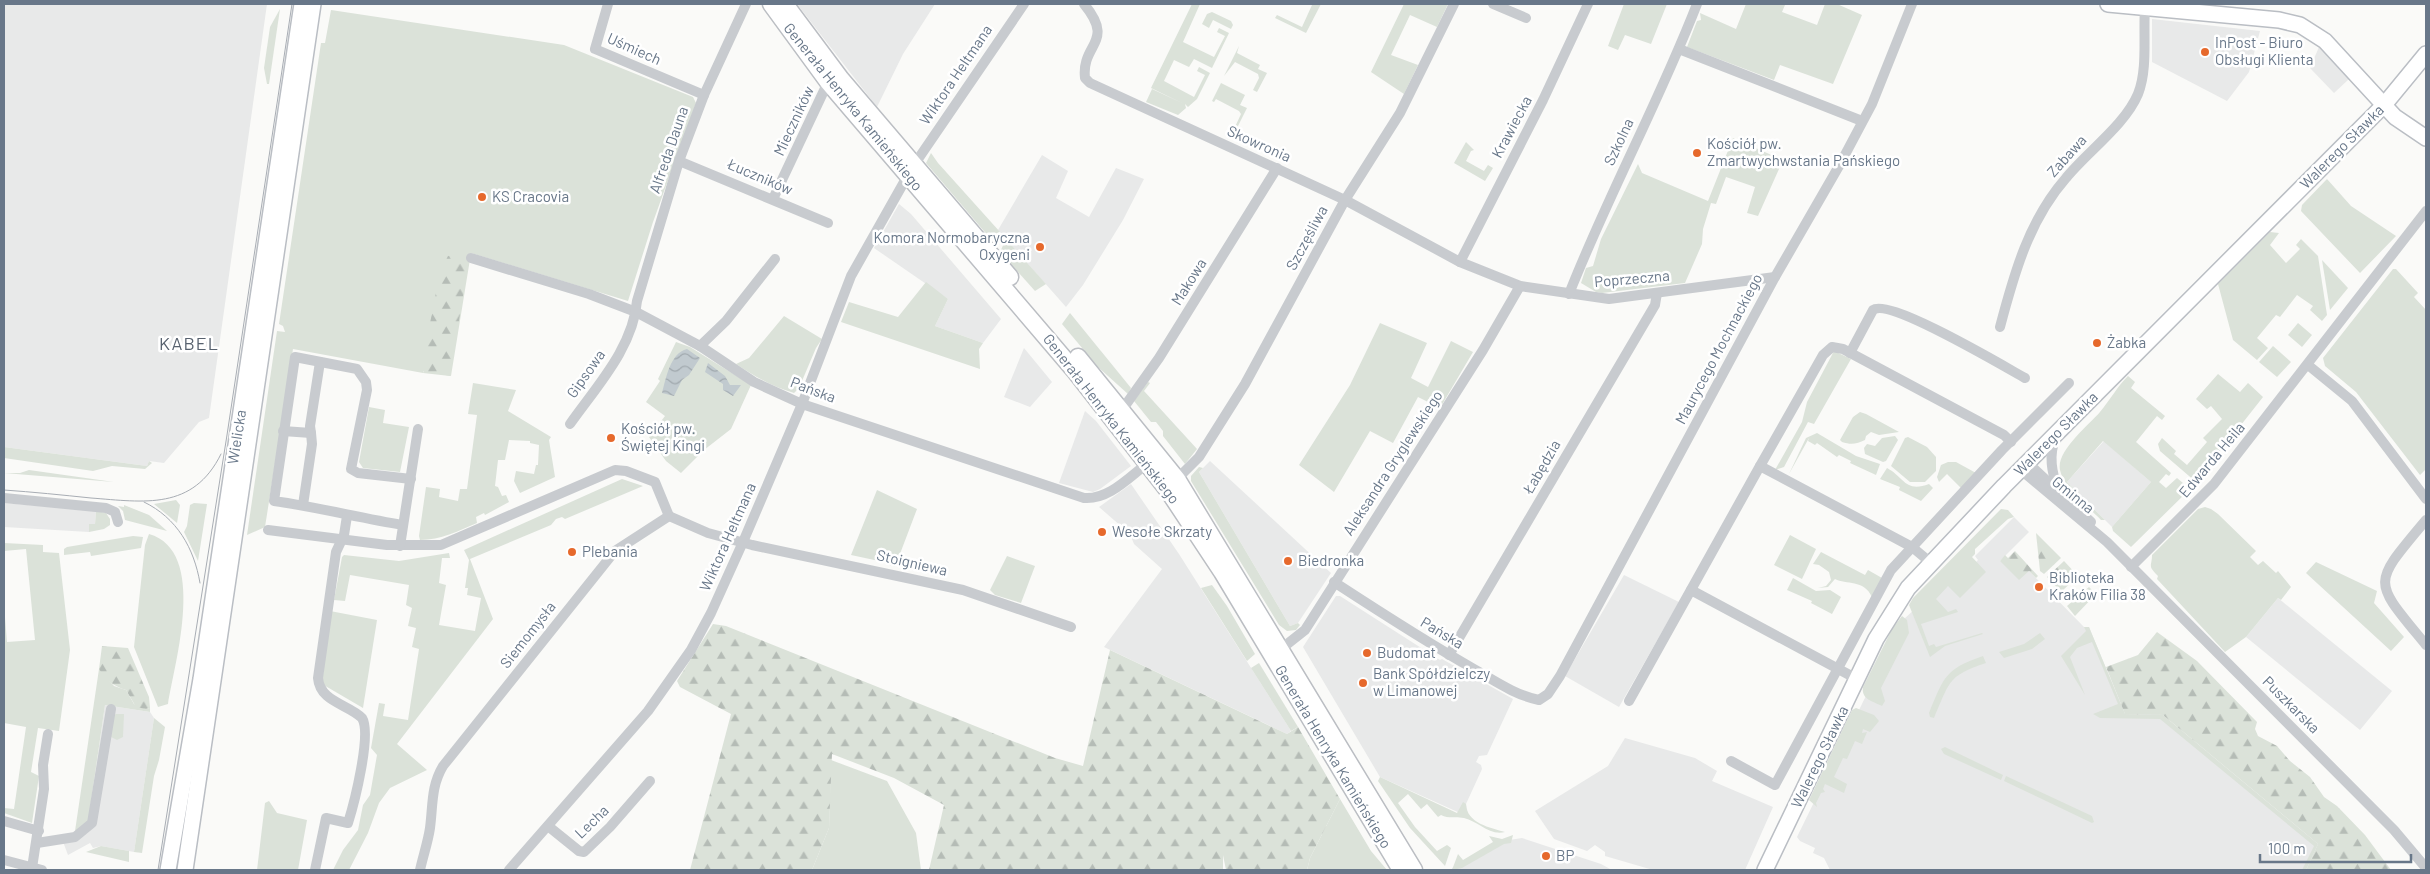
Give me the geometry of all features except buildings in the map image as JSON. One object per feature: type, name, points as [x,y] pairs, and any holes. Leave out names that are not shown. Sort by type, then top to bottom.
[{"type":"main road","name":"Wielicka","points":[[168,870],[201,679],[302,4]]},
{"type":"main road","name":"Wielicka","points":[[185,870],[313,4]]},
{"type":"main road","name":"Generała Henryka Kamieńskiego","points":[[771,4],[828,82],[911,170],[1122,410],[1177,479],[1414,870]]},
{"type":"main road","name":"Generała Henryka Kamieńskiego","points":[[786,4],[823,56],[911,170],[1074,370],[1182,509],[1222,572],[1400,870]]},
{"type":"main road","points":[[2108,4],[2271,19],[2300,25],[2325,41],[2401,122],[2426,138]]},
{"type":"main road","name":"Walerego Sławka","points":[[1765,870],[1857,679],[1892,611],[1908,588],[1930,562],[2058,432],[2384,105],[2426,54]]},
{"type":"street","name":"Uśmiech","points":[[608,4],[595,49],[704,95]]},
{"type":"street","name":"Alfreda Dauna","points":[[636,312],[637,301],[680,160],[704,95],[746,4]]},
{"type":"street","name":"Wiktora Heltmana","points":[[509,870],[648,711],[672,677],[712,613],[802,404],[851,276],[911,170],[1024,4]]},
{"type":"street","name":"Skowronia","points":[[1084,4],[1098,24],[1099,32],[1085,65],[1085,78],[1090,84],[1345,200],[1460,262],[1492,276]]},
{"type":"street","name":"Szczęśliwa","points":[[1177,479],[1199,457],[1240,392],[1345,200],[1400,113],[1454,4]]},
{"type":"street","points":[[1494,4],[1526,18]]},
{"type":"street","name":"Krawiecka","points":[[1460,262],[1543,100],[1588,4]]},
{"type":"street","name":"Szkolna","points":[[1569,294],[1592,236],[1698,4]]},
{"type":"street","name":"Maurycego Mochnackiego","points":[[1539,700],[1548,694],[1560,676],[1775,277],[1820,203],[1872,104],[1912,4]]},
{"type":"street","name":"Zabawa","points":[[2000,327],[2015,271],[2037,221],[2058,186],[2120,120],[2137,96],[2142,77],[2145,7]]},
{"type":"street","points":[[1679,49],[1862,121]]},
{"type":"street","name":"Mieczników","points":[[773,199],[828,82]]},
{"type":"street","name":"Łuczników","points":[[680,160],[828,223]]},
{"type":"street","name":"Makowa","points":[[1122,410],[1159,358],[1277,168]]},
{"type":"street","name":"Edwarda Heila","points":[[2131,567],[2213,485],[2426,212]]},
{"type":"street","name":"Pańska","points":[[471,258],[589,294],[636,312],[700,346],[754,382],[802,404],[1084,498],[1096,499],[1105,495],[1148,463]]},
{"type":"street","points":[[700,346],[726,321],[775,259]]},
{"type":"street","name":"Poprzeczna","points":[[1492,276],[1520,286],[1609,299],[1775,277]]},
{"type":"street","name":"Aleksandra Gryglewskiego","points":[[1281,649],[1305,630],[1483,350],[1520,286]]},
{"type":"street","name":"Łabędzia","points":[[1449,655],[1655,306],[1657,293]]},
{"type":"street","points":[[1850,353],[1873,310],[1879,308],[1917,320],[2026,378]]},
{"type":"street","name":"Gipsowa","points":[[570,424],[615,363],[636,312]]},
{"type":"street","points":[[1628,701],[1825,352],[1834,347],[1850,353],[2004,435],[2011,442]]},
{"type":"street","points":[[403,525],[274,501],[295,357],[357,369],[366,382],[367,390],[351,469],[358,473],[411,480]]},
{"type":"street","points":[[303,505],[312,444],[310,426],[320,362]]},
{"type":"street","points":[[2308,365],[2352,401],[2426,499]]},
{"type":"street","points":[[1731,761],[1775,785],[1891,570],[2069,383]]},
{"type":"street","points":[[400,546],[418,429]]},
{"type":"street","points":[[283,431],[311,433]]},
{"type":"street","name":"Gminna","points":[[2058,432],[2051,453],[2058,490]]},
{"type":"street","points":[[1760,466],[1912,547],[1930,562]]},
{"type":"street","name":"Gminna","points":[[2025,466],[2131,567]]},
{"type":"street","name":"Gminna","points":[[2025,466],[2058,490],[2091,522],[2106,542]]},
{"type":"street","points":[[268,530],[342,541],[400,546],[441,545],[615,470],[626,471],[655,482],[669,516],[708,533],[743,542]]},
{"type":"street","points":[[4,498],[106,508],[115,512],[118,522]]},
{"type":"street","points":[[315,870],[326,818],[348,823],[353,807],[366,733],[362,718],[326,696],[319,684],[336,552],[342,541],[347,516]]},
{"type":"street","name":"Siemomysła","points":[[420,870],[430,828],[433,790],[436,777],[443,766],[615,552],[669,516]]},
{"type":"street","points":[[2426,520],[2389,565],[2384,583],[2385,592],[2392,603],[2426,645]]},
{"type":"street","name":"Stoigniewa","points":[[743,542],[963,590],[1071,626]]},
{"type":"street","name":"Puszkarska","points":[[2131,567],[2380,817],[2426,868]]},
{"type":"street","name":"Pańska","points":[[1334,582],[1449,655],[1517,693],[1539,700]]},
{"type":"street","points":[[1691,590],[1857,679]]},
{"type":"street","points":[[37,842],[75,837],[92,823],[111,709]]},
{"type":"street","points":[[4,860],[37,869],[37,842],[48,734]]},
{"type":"street","name":"Lecha","points":[[548,826],[579,851],[584,852],[610,828],[650,782]]},
{"type":"street","points":[[4,821],[39,831]]},
{"type":"shaded area","points":[[4,4],[267,4],[209,418],[199,422],[164,463],[149,461],[147,466],[4,447]]},
{"type":"shaded area","points":[[797,4],[935,4],[903,54],[877,107]]},
{"type":"shaded area","points":[[2152,19],[2260,31],[2249,72],[2227,101],[2152,62]]},
{"type":"shaded area","points":[[2319,47],[2349,79],[2334,93],[2310,68]]},
{"type":"shaded area","points":[[1042,155],[1068,171],[1056,198],[1089,217],[1116,168],[1144,179],[1123,220],[1083,285],[1066,307],[998,230]]},
{"type":"shaded area","points":[[899,204],[911,214],[1001,319],[983,343],[935,326],[948,299],[874,248]]},
{"type":"shaded area","points":[[1024,348],[1052,382],[1030,407],[1004,397]]},
{"type":"shaded area","points":[[1085,411],[1096,421],[1131,466],[1093,492],[1059,483]]},
{"type":"shaded area","points":[[2104,441],[2151,482],[2112,527],[2067,482]]},
{"type":"shaded area","points":[[1210,461],[1331,573],[1298,623],[1290,626],[1199,472]]},
{"type":"shaded area","points":[[1131,484],[1179,554],[1291,731],[1287,734],[1104,647],[1162,569],[1134,544],[1130,534],[1099,507]]},
{"type":"shaded area","points":[[4,503],[96,511],[95,524],[89,524],[89,532],[4,527]]},
{"type":"shaded area","points":[[2014,517],[2029,532],[2000,561],[2029,571],[2084,627],[2089,627],[2125,714],[2158,714],[2318,844],[2306,870],[1830,870],[1824,858],[1813,853],[1815,848],[1800,841],[1797,837],[1903,620],[1946,580],[1953,586],[1978,560],[1975,556]]},
{"type":"shaded area","points":[[1624,575],[1679,602],[1619,707],[1565,676]]},
{"type":"shaded area","points":[[1336,596],[1340,596],[1440,660],[1442,659],[1513,699],[1487,755],[1479,756],[1476,762],[1481,765],[1482,769],[1466,804],[1471,818],[1380,777],[1303,647]]},
{"type":"shaded area","points":[[2278,598],[2392,691],[2360,730],[2246,637]]},
{"type":"shaded area","points":[[105,705],[150,712],[154,718],[134,852],[101,846],[93,848],[90,843],[68,855],[62,839],[87,828]]},
{"type":"shaded area","points":[[1625,738],[1695,758],[1717,771],[1712,781],[1773,807],[1745,870],[1653,870],[1605,856],[1605,852],[1595,845],[1587,851],[1554,839],[1535,811],[1608,766]]},
{"type":"shaded area","points":[[1522,838],[1601,864],[1612,870],[1451,870],[1454,866],[1497,842]]},
{"type":"green space","points":[[1192,4],[1200,4],[1183,42],[1214,57],[1225,36],[1217,32],[1219,28],[1229,33],[1212,68],[1194,59],[1189,67],[1174,60],[1164,81],[1194,97],[1205,75],[1197,71],[1199,67],[1210,73],[1197,99],[1188,107],[1185,104],[1186,108],[1178,115],[1146,102],[1152,89],[1182,103],[1151,88]]},
{"type":"green space","points":[[1310,4],[1321,4],[1306,33],[1275,18],[1277,15],[1302,27],[1312,5]]},
{"type":"green space","points":[[1404,4],[1448,4],[1437,27],[1410,15],[1391,55],[1418,65],[1404,94],[1371,72]]},
{"type":"green space","points":[[1624,4],[1667,4],[1651,44],[1625,35],[1618,50],[1608,46]]},
{"type":"green space","points":[[1746,4],[1782,4],[1785,5],[1782,12],[1817,25],[1825,4],[1837,4],[1862,15],[1833,84],[1780,65],[1774,80],[1687,47],[1697,21],[1701,20],[1700,13],[1736,29]]},
{"type":"green space","points":[[280,9],[269,84],[267,84],[264,68],[270,27]]},
{"type":"green space","name":"KS Cracovia","points":[[331,10],[564,45],[693,97],[696,103],[653,222],[628,301],[471,253],[451,376],[423,371],[423,373],[293,349],[265,527],[247,535],[277,331],[285,332],[283,326],[279,324],[321,43],[325,43]]},
{"type":"green space","points":[[1212,12],[1231,21],[1233,25],[1231,29],[1213,20],[1209,28],[1202,24],[1207,14]]},
{"type":"green space","points":[[1239,46],[1237,53],[1260,65],[1258,69],[1267,73],[1257,92],[1253,90],[1259,78],[1258,74],[1235,62],[1224,76]]},
{"type":"green space","points":[[1221,83],[1245,95],[1240,105],[1247,108],[1237,128],[1235,127],[1241,114],[1239,111],[1216,99],[1214,102],[1212,101]]},
{"type":"green space","points":[[1733,138],[1783,160],[1758,216],[1747,213],[1755,187],[1726,177],[1716,204],[1711,203],[1703,229],[1702,244],[1685,283],[1602,293],[1596,292],[1581,283],[1586,268],[1593,266],[1601,239],[1638,164],[1642,173],[1708,201]]},
{"type":"green space","points":[[1466,142],[1474,150],[1471,151],[1466,161],[1484,171],[1488,165],[1493,168],[1485,181],[1454,163]]},
{"type":"green space","points":[[931,153],[1000,232],[989,237],[926,163]]},
{"type":"green space","points":[[2327,179],[2351,206],[2396,236],[2360,273],[2301,211],[2302,205]]},
{"type":"green space","points":[[2270,232],[2279,233],[2270,245],[2286,263],[2300,249],[2296,245],[2301,239],[2318,256],[2327,315],[2322,321],[2310,310],[2313,306],[2297,295],[2280,317],[2276,315],[2257,338],[2268,348],[2257,360],[2233,340],[2218,284]]},
{"type":"green space","points":[[1006,239],[1046,284],[1035,291],[1000,252]]},
{"type":"green space","points":[[470,253],[450,376],[423,373],[427,357],[424,354],[440,272],[448,256]]},
{"type":"green space","points":[[2322,260],[2348,288],[2330,310]]},
{"type":"green space","points":[[2393,269],[2396,269],[2418,293],[2414,297],[2426,310],[2426,469],[2420,475],[2356,392],[2325,366],[2323,358]]},
{"type":"green space","points":[[926,282],[948,299],[935,326],[983,343],[979,349],[980,369],[841,322],[849,302],[898,317]]},
{"type":"green space","points":[[1070,313],[1131,388],[1128,394],[1098,367],[1062,324]]},
{"type":"green space","points":[[784,316],[822,339],[816,348],[799,388],[794,393],[764,381],[736,364],[749,358]]},
{"type":"green space","points":[[1380,323],[1427,343],[1411,378],[1428,387],[1451,341],[1473,352],[1440,408],[1418,397],[1393,443],[1370,431],[1334,492],[1299,465],[1350,385]]},
{"type":"green space","points":[[2298,323],[2312,335],[2302,347],[2288,335]]},
{"type":"green space","points":[[676,342],[690,347],[751,385],[731,429],[704,450],[681,473],[666,461],[649,437],[665,416],[646,402],[660,381],[658,379]]},
{"type":"green space","points":[[2273,346],[2291,362],[2277,377],[2259,362]]},
{"type":"green space","points":[[1834,351],[1851,359],[1814,424],[1808,422],[1784,467],[1775,470],[1802,422],[1807,402]]},
{"type":"green space","points":[[2218,374],[2240,392],[2248,383],[2263,397],[2196,482],[2160,451],[2158,444],[2162,438],[2176,451],[2174,454],[2187,465],[2207,442],[2203,438],[2222,419],[2211,406],[2207,409],[2196,399]]},
{"type":"green space","points":[[2128,376],[2135,382],[2131,388],[2165,416],[2162,420],[2157,416],[2136,442],[2171,473],[2169,476],[2166,474],[2159,482],[2166,488],[2177,478],[2190,489],[2131,547],[2113,531],[2112,527],[2151,482],[2103,441],[2067,482],[2105,520],[2101,520],[2071,491],[2060,470],[2060,463],[2068,447],[2100,412]]},
{"type":"green space","points":[[1148,382],[1150,383],[1144,391],[1197,449],[1185,464],[1163,436],[1163,431],[1156,422],[1151,422],[1134,401]]},
{"type":"green space","points":[[473,383],[516,390],[508,411],[551,437],[549,440],[555,477],[520,493],[514,481],[516,471],[534,474],[536,465],[538,465],[539,445],[530,443],[530,441],[509,440],[505,460],[498,460],[495,486],[498,487],[502,496],[506,495],[509,502],[485,515],[484,513],[476,517],[477,523],[463,529],[442,537],[420,540],[426,487],[440,489],[439,497],[458,501],[460,489],[467,489],[477,415],[468,414]]},
{"type":"green space","points":[[369,407],[385,410],[383,423],[409,427],[400,472],[363,468],[359,462]]},
{"type":"green space","points":[[1860,412],[1899,432],[1879,435],[1871,432],[1866,436],[1865,440],[1851,444],[1842,442],[1840,440],[1853,417]]},
{"type":"green space","points":[[1817,433],[1856,456],[1880,464],[1876,475],[1850,463],[1851,461],[1839,455],[1837,457],[1817,443],[1815,445],[1808,441],[1809,438],[1789,474],[1806,438]]},
{"type":"green space","points":[[1895,436],[1898,440],[1886,461],[1883,462],[1865,454],[1864,448],[1867,444],[1875,446],[1882,438]]},
{"type":"green space","points":[[1908,437],[1927,447],[1936,457],[1936,471],[1925,482],[1910,482],[1891,466],[1905,438]]},
{"type":"green space","points":[[4,447],[147,466],[149,461],[152,463],[145,469],[112,466],[93,471],[4,458]]},
{"type":"green space","points":[[1948,462],[1956,462],[1976,473],[1961,488],[1947,474],[1939,482],[1937,477],[1941,465]]},
{"type":"green space","points":[[1199,467],[1203,468],[1199,472],[1290,626],[1298,623],[1300,625],[1296,630],[1287,631],[1279,625],[1191,481],[1191,476]]},
{"type":"green space","points":[[1887,468],[1905,483],[1915,487],[1929,484],[1933,488],[1921,501],[1899,490],[1900,487],[1880,479]]},
{"type":"green space","points":[[29,470],[114,482],[4,473],[20,473]]},
{"type":"green space","points":[[622,479],[643,486],[565,519],[562,517],[556,519],[551,525],[470,559],[493,619],[397,744],[427,770],[390,788],[379,803],[368,833],[349,870],[333,870],[343,850],[358,830],[363,805],[370,795],[377,755],[371,748],[379,703],[385,704],[383,716],[408,720],[419,649],[412,647],[416,628],[408,626],[412,608],[406,605],[409,585],[350,575],[345,601],[334,600],[342,557],[344,555],[399,561],[449,553],[450,558],[442,558],[439,583],[446,585],[439,625],[475,631],[481,598],[467,595],[468,588],[465,588],[469,560],[464,550]]},
{"type":"green space","points":[[877,490],[917,509],[895,567],[879,561],[851,555]]},
{"type":"green space","points":[[176,500],[180,505],[177,523],[154,504]]},
{"type":"green space","points":[[194,503],[207,504],[198,561],[184,532],[187,526],[190,505]]},
{"type":"green space","points":[[124,505],[149,515],[167,531],[125,520],[123,511],[118,506],[124,507]]},
{"type":"green space","points":[[2205,507],[2218,514],[2256,551],[2250,557],[2258,565],[2263,561],[2276,573],[2278,571],[2291,587],[2281,600],[2278,598],[2246,637],[2225,652],[2157,579],[2158,576],[2151,566],[2152,555],[2198,509]]},
{"type":"green space","points":[[2001,509],[2008,510],[2014,517],[2008,519],[1975,549],[1975,554],[1972,557],[1986,572],[1960,598],[1948,586],[1936,599],[1948,612],[1956,609],[1958,612],[1921,624],[1929,646],[1934,644],[1936,647],[1983,634],[1945,646],[1930,657],[1909,605],[1913,598]]},
{"type":"green space","points":[[96,511],[106,513],[110,519],[110,525],[104,529],[89,532],[89,524],[95,524]]},
{"type":"green space","points":[[2036,533],[2061,558],[2044,574],[2040,571]]},
{"type":"green space","points":[[149,534],[167,544],[178,562],[183,584],[181,636],[168,704],[158,707],[134,647],[145,545]]},
{"type":"green space","points":[[1790,535],[1816,549],[1802,579],[1774,565]]},
{"type":"green space","points":[[133,536],[143,537],[141,548],[91,556],[90,552],[64,555],[64,549],[67,547]]},
{"type":"green space","points":[[4,543],[43,545],[43,552],[59,553],[70,650],[59,731],[38,728],[31,772],[39,776],[32,823],[4,813],[4,808],[14,809],[26,727],[4,723],[4,605],[7,642],[35,640],[26,549],[4,551]]},
{"type":"green space","points":[[2015,551],[2038,576],[2036,578],[2029,571],[2019,580],[2000,561],[2005,555],[2008,558]]},
{"type":"green space","points":[[1821,552],[1865,575],[1868,570],[1882,578],[1872,597],[1869,591],[1860,585],[1835,579],[1828,587],[1818,588],[1826,586],[1831,580],[1829,572],[1819,565],[1813,564]]},
{"type":"green space","points":[[1007,556],[1035,566],[1021,603],[995,595],[990,590]]},
{"type":"green space","points":[[2064,561],[2078,576],[2061,592],[2047,577]]},
{"type":"green space","points":[[2316,562],[2377,591],[2374,603],[2404,637],[2391,651],[2306,573]]},
{"type":"green space","points":[[1793,578],[1816,591],[1830,590],[1841,597],[1832,614],[1811,603],[1812,601],[1787,590]]},
{"type":"green space","points":[[1212,585],[1227,606],[1255,654],[1247,661],[1201,588]]},
{"type":"green space","points":[[2089,587],[2096,594],[2075,616],[2067,606]]},
{"type":"green space","points":[[330,611],[377,620],[363,708],[322,684]]},
{"type":"green space","points":[[1902,616],[1907,620],[1909,633],[1881,688],[1885,701],[1882,706],[1865,697],[1863,687],[1892,629]]},
{"type":"green space","points":[[713,624],[726,626],[1055,758],[1083,766],[1110,650],[1287,734],[1298,727],[1340,799],[1310,858],[1307,870],[1226,870],[1223,855],[1223,870],[929,870],[944,805],[894,778],[832,754],[829,828],[812,870],[690,870],[731,714],[680,687],[677,681]]},
{"type":"green space","points":[[2084,627],[2089,627],[2125,714],[2163,715],[2318,844],[2306,870],[2302,870],[2314,846],[2160,719],[2100,718],[2093,714],[2118,704],[2092,642],[2077,648],[2070,657],[2085,695],[2061,656],[2086,631]]},
{"type":"green space","points":[[2157,632],[2197,661],[2257,722],[2255,729],[2258,736],[2277,746],[2290,761],[2310,777],[2324,797],[2337,806],[2365,835],[2391,870],[2306,870],[2318,844],[2163,715],[2125,714],[2106,667],[2138,655]]},
{"type":"green space","points":[[2040,633],[2045,639],[2032,649],[2004,658],[1999,652],[2024,644]]},
{"type":"green space","points":[[102,646],[128,648],[149,697],[150,708],[136,707],[126,690],[117,687],[102,673],[99,669]]},
{"type":"green space","points":[[1983,656],[1986,663],[1964,672],[1951,682],[1934,718],[1930,717],[1929,713],[1947,676],[1961,665]]},
{"type":"green space","points":[[1259,663],[1298,727],[1291,731],[1251,668]]},
{"type":"green space","points":[[99,669],[114,686],[126,690],[134,704],[146,709],[150,708],[150,712],[105,705],[88,822],[75,831]]},
{"type":"green space","points":[[1856,708],[1874,715],[1879,721],[1870,732],[1863,729],[1862,733],[1867,732],[1862,744],[1855,741],[1847,759],[1843,758],[1834,777],[1847,784],[1844,793],[1825,784],[1823,789],[1825,792],[1821,793],[1816,803],[1817,807],[1809,800],[1852,710]]},
{"type":"green space","points":[[124,714],[123,737],[117,740],[111,737],[113,716]]},
{"type":"green space","points":[[154,718],[165,727],[154,776],[142,853],[134,852]]},
{"type":"green space","points":[[1945,747],[2003,775],[2001,780],[1944,754],[1941,749]]},
{"type":"green space","points":[[831,760],[887,781],[916,833],[921,870],[812,870],[829,828]]},
{"type":"green space","points":[[2006,776],[2092,816],[2094,822],[2092,823],[2004,781]]},
{"type":"green space","points":[[1380,777],[1457,813],[1463,802],[1466,804],[1470,816],[1480,824],[1505,832],[1494,832],[1464,818],[1441,815],[1438,817],[1427,804],[1421,809],[1408,794],[1398,803],[1415,827],[1437,851],[1447,845],[1451,848],[1445,866],[1410,828],[1378,781]]},
{"type":"green space","points":[[1340,799],[1371,851],[1387,870],[1307,870],[1310,858]]},
{"type":"green space","points":[[269,801],[277,813],[307,820],[298,870],[257,870],[265,803]]},
{"type":"green space","points":[[1513,835],[1511,843],[1504,844],[1462,868],[1452,870],[1458,854],[1463,860],[1493,842],[1489,836],[1502,839]]},
{"type":"green space","points":[[101,846],[129,851],[129,862],[86,852]]},
{"type":"water","points":[[687,349],[700,358],[689,375],[682,380],[674,396],[662,393],[673,361],[681,351]]},
{"type":"water","points":[[708,363],[725,376],[730,385],[741,385],[733,396],[723,390],[723,384],[705,372]]},
{"type":"tram line","points":[[158,870],[227,435],[292,4]]},
{"type":"tram line","points":[[4,490],[130,501],[165,499],[182,494],[196,485],[210,472],[221,454]]},
{"type":"tram line","points":[[144,502],[166,516],[182,535],[193,558],[200,583]]},
{"type":"place","name":"InPost - Biuro Obsługi Klienta","points":[[2205,52]]},
{"type":"place","name":"Kościół pw. Zmartwychwstania Pańskiego","points":[[1697,153]]},
{"type":"place","name":"KS Cracovia","points":[[482,197]]},
{"type":"place","name":"Komora Normobaryczna Oxygeni","points":[[1040,247]]},
{"type":"place","name":"Żabka","points":[[2097,343]]},
{"type":"place","name":"Kościół pw. Świętej Kingi","points":[[611,438]]},
{"type":"place","name":"Wesołe Skrzaty","points":[[1102,532]]},
{"type":"place","name":"Plebania","points":[[572,552]]},
{"type":"place","name":"Biedronka","points":[[1288,561]]},
{"type":"place","name":"Biblioteka Kraków Filia 38","points":[[2039,587]]},
{"type":"place","name":"Budomat","points":[[1367,653]]},
{"type":"place","name":"Bank Spółdzielczy w Limanowej","points":[[1363,683]]},
{"type":"place","name":"BP","points":[[1546,856]]},
{"type":"district","name":"KABEL","points":[[189,344]]}]
